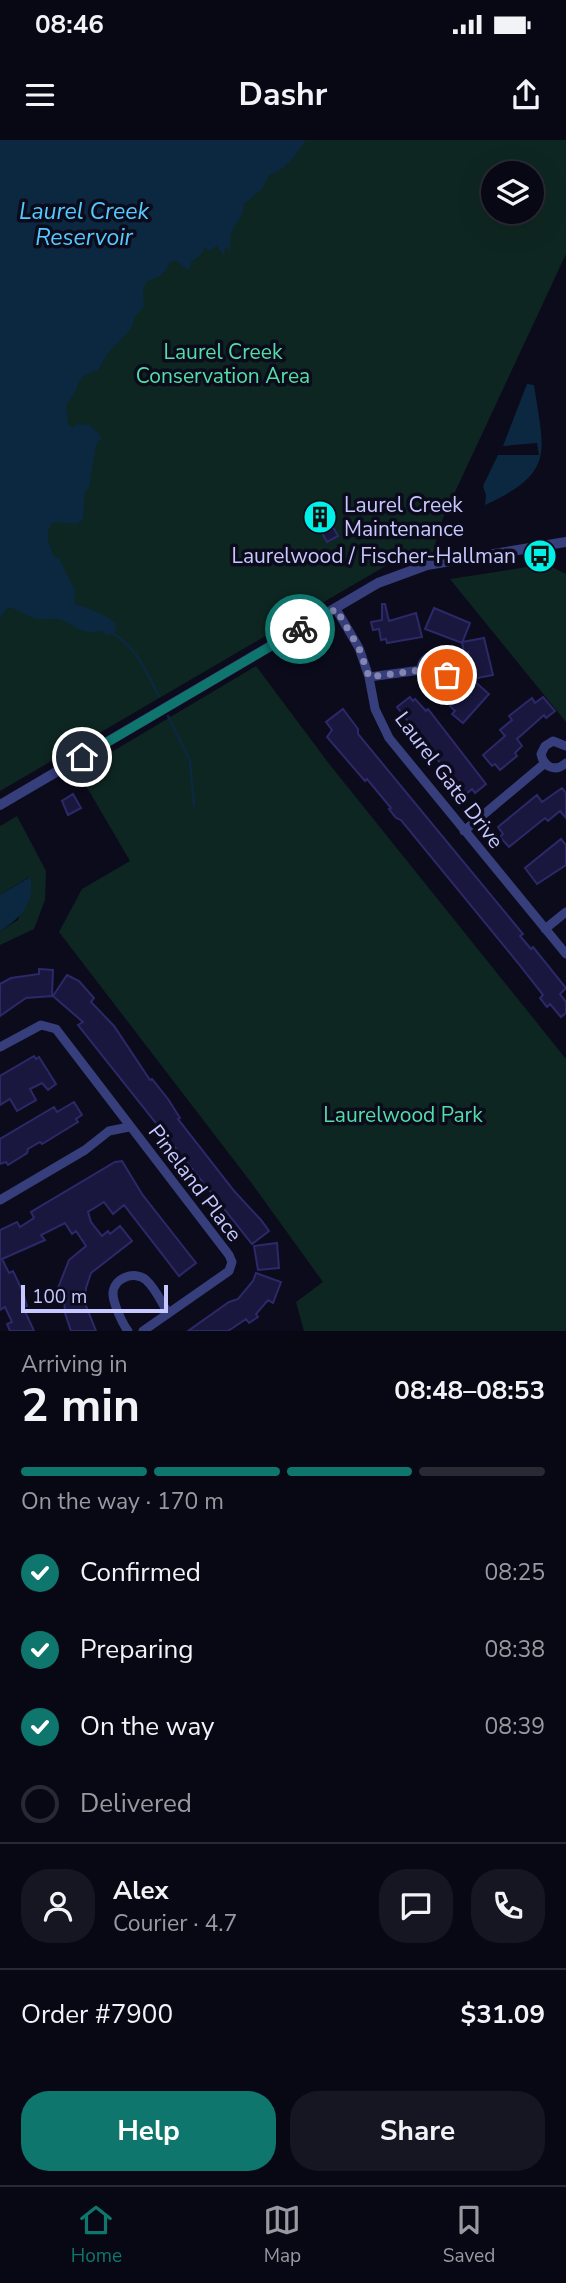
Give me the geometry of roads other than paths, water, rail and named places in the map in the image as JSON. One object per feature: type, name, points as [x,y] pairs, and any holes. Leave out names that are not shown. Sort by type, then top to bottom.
[{"type":"street","points":[[0,805],[378,583],[426,565],[566,542]]},
{"type":"street","name":"Laurel Gate Drive","points":[[336,609],[359,648],[369,677],[375,709],[389,738],[566,954]]},
{"type":"street","points":[[369,677],[421,670]]},
{"type":"street","points":[[566,746],[558,741],[545,746],[541,754],[545,763],[556,768],[566,763]]},
{"type":"street","points":[[464,831],[545,763]]},
{"type":"street","points":[[545,929],[566,912]]},
{"type":"street","points":[[0,1047],[32,1028],[41,1026],[57,1029],[129,1127],[110,1131],[85,1150],[0,1200]]},
{"type":"street","name":"Pineland Place","points":[[129,1127],[232,1262],[229,1271],[143,1331]]},
{"type":"street","points":[[128,1331],[113,1296],[114,1288],[121,1279],[130,1275],[138,1275],[146,1280],[168,1314]]},
{"type":"water","name":"Laurel Creek Reservoir","points":[[0,140],[306,140],[291,161],[281,170],[270,174],[261,190],[244,204],[231,234],[231,250],[225,247],[224,256],[217,246],[208,251],[205,247],[200,256],[191,262],[190,269],[186,269],[176,260],[170,262],[162,274],[147,281],[143,290],[144,307],[135,316],[131,329],[108,353],[98,370],[85,375],[78,383],[66,405],[68,424],[73,428],[77,424],[90,425],[101,439],[96,445],[89,487],[85,492],[83,519],[77,524],[53,522],[48,531],[48,539],[54,557],[59,558],[75,591],[74,604],[112,620],[116,624],[114,634],[85,631],[62,620],[37,619],[11,608],[7,608],[0,618]]},
{"type":"water","points":[[527,384],[534,385],[541,428],[540,458],[524,482],[485,505],[483,486],[498,455],[539,455],[537,443],[503,446]]},
{"type":"water","points":[[30,877],[29,902],[14,921],[0,931],[0,895]]},
{"type":"waterway","points":[[114,634],[135,653],[159,696]]},
{"type":"waterway","points":[[168,716],[190,761],[194,806]]},
{"type":"place","name":"Laurel Creek Maintenance","points":[[320,517]]},
{"type":"place","name":"Laurelwood / Fischer-Hallman","points":[[540,556]]},
{"type":"park label","name":"Laurel Creek Conservation Area","points":[[223,364]]},
{"type":"park label","name":"Laurelwood Park","points":[[403,1115]]}]
